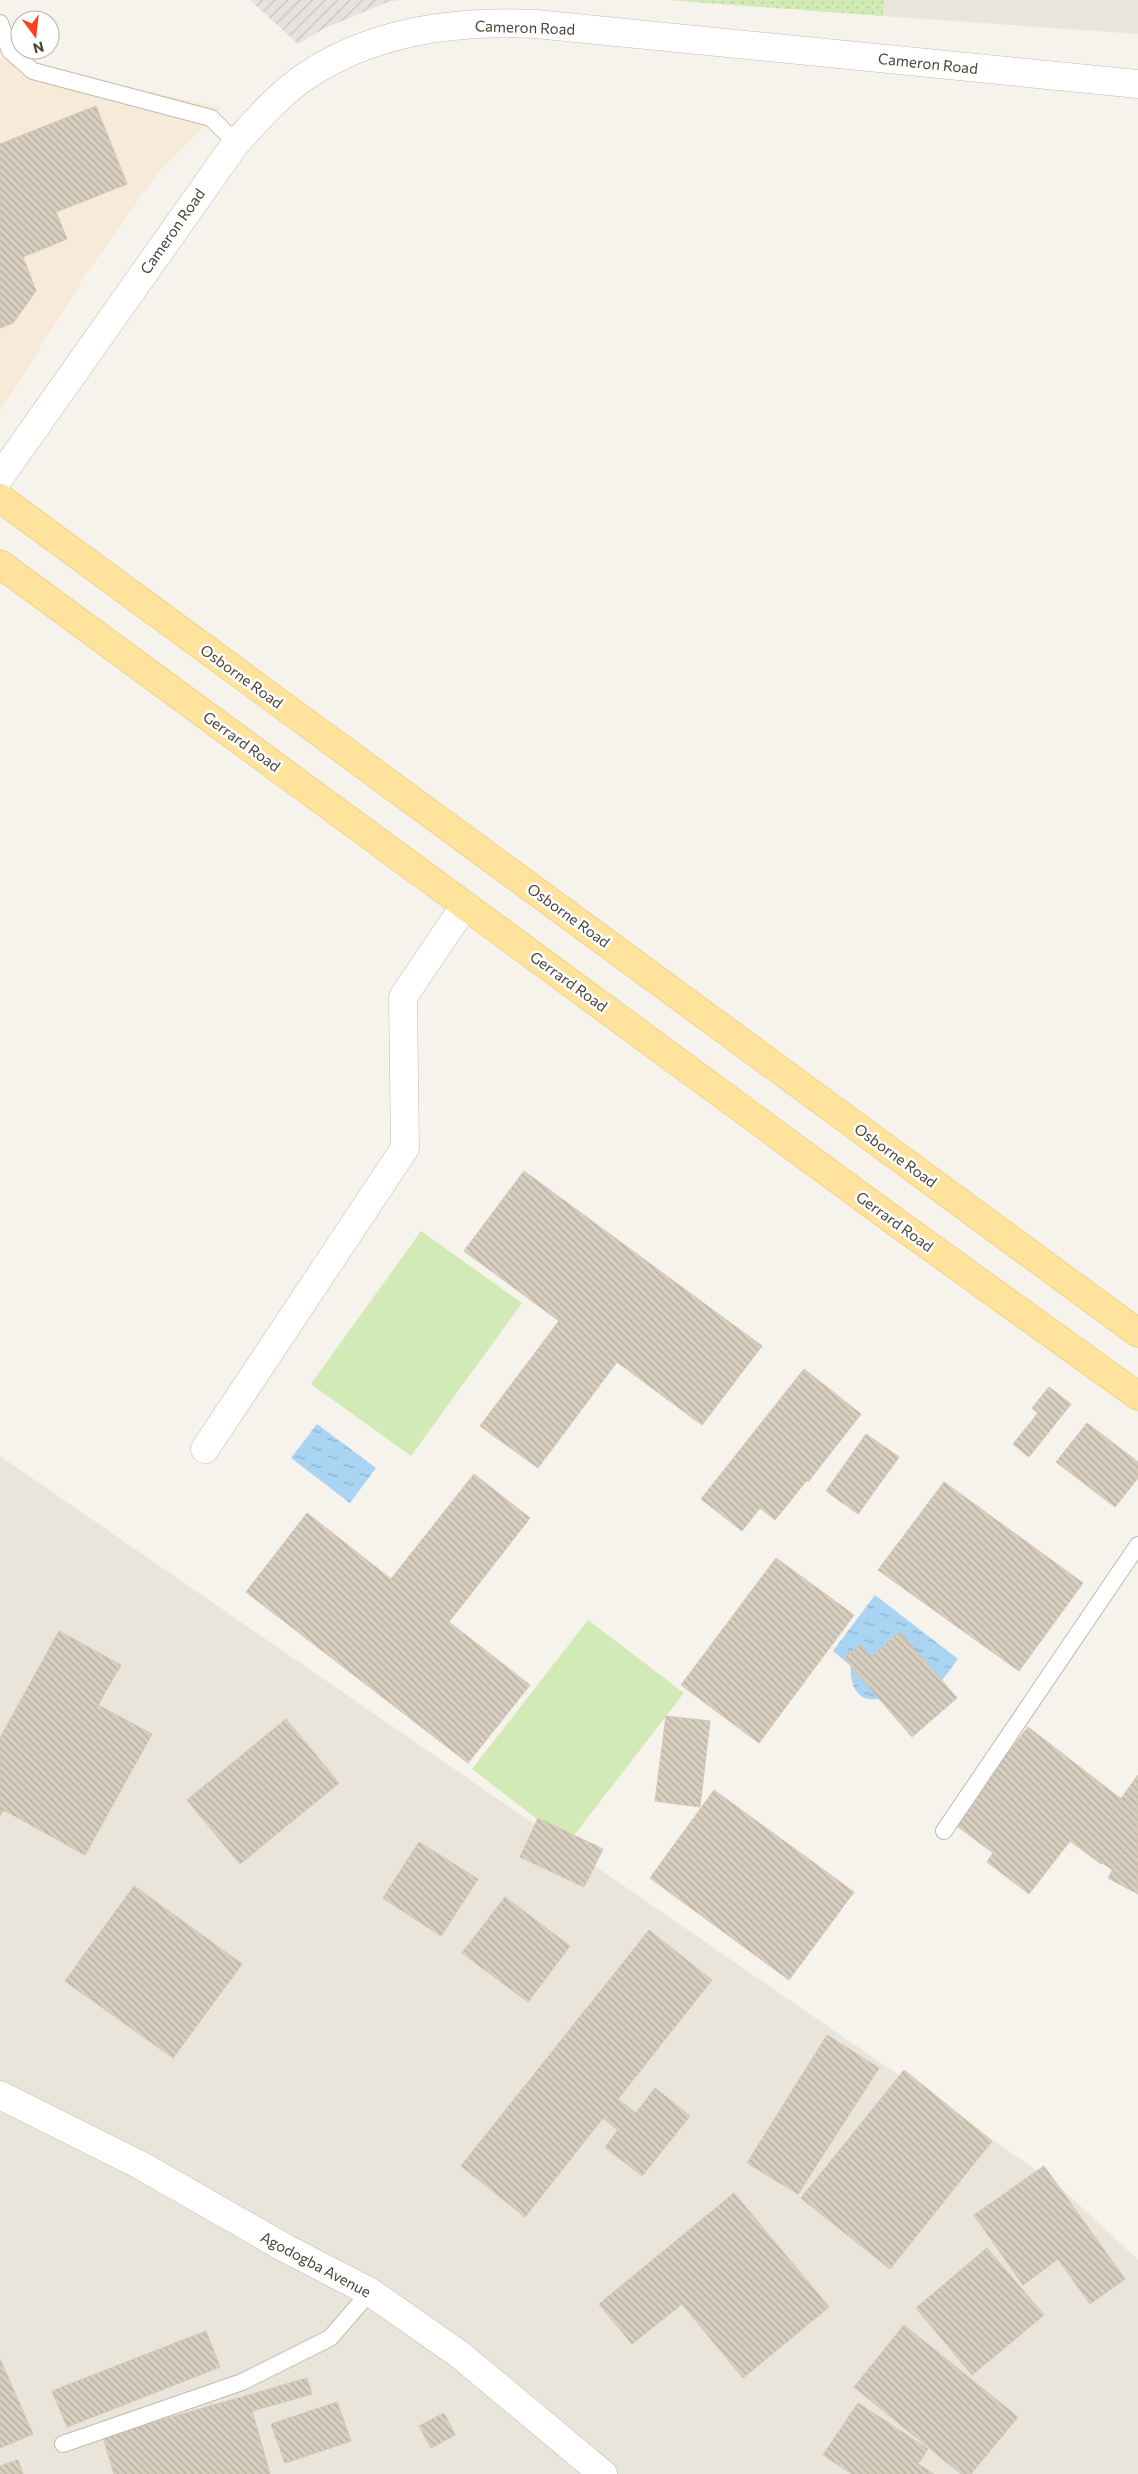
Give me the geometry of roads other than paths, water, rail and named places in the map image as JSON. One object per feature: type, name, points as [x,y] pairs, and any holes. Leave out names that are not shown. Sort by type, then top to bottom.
[{"type":"main road","name":"Osborne Road","points":[[0,498],[1138,1333]]},
{"type":"main road","name":"Gerrard Road","points":[[0,564],[900,1225],[1138,1396]]},
{"type":"street","name":"Cameron Road","points":[[0,477],[236,142],[271,106],[319,67],[383,40],[418,30],[455,25],[536,24],[1138,84]]},
{"type":"street","points":[[205,1449],[405,1148],[403,998],[465,905]]},
{"type":"street","name":"Agodogba Avenue","points":[[0,2095],[140,2166],[285,2248],[370,2292],[460,2354],[604,2474]]},
{"type":"lane","points":[[0,23],[5,52],[32,71],[211,118],[236,142]]},
{"type":"lane","points":[[944,1832],[1138,1545]]},
{"type":"lane","points":[[63,2444],[242,2382],[330,2338],[370,2292]]},
{"type":"water","points":[[317,1424],[376,1468],[350,1503],[291,1458]]},
{"type":"water","points":[[875,1595],[958,1659],[920,1710],[894,1691],[877,1699],[863,1697],[853,1684],[851,1666],[833,1651]]}]
